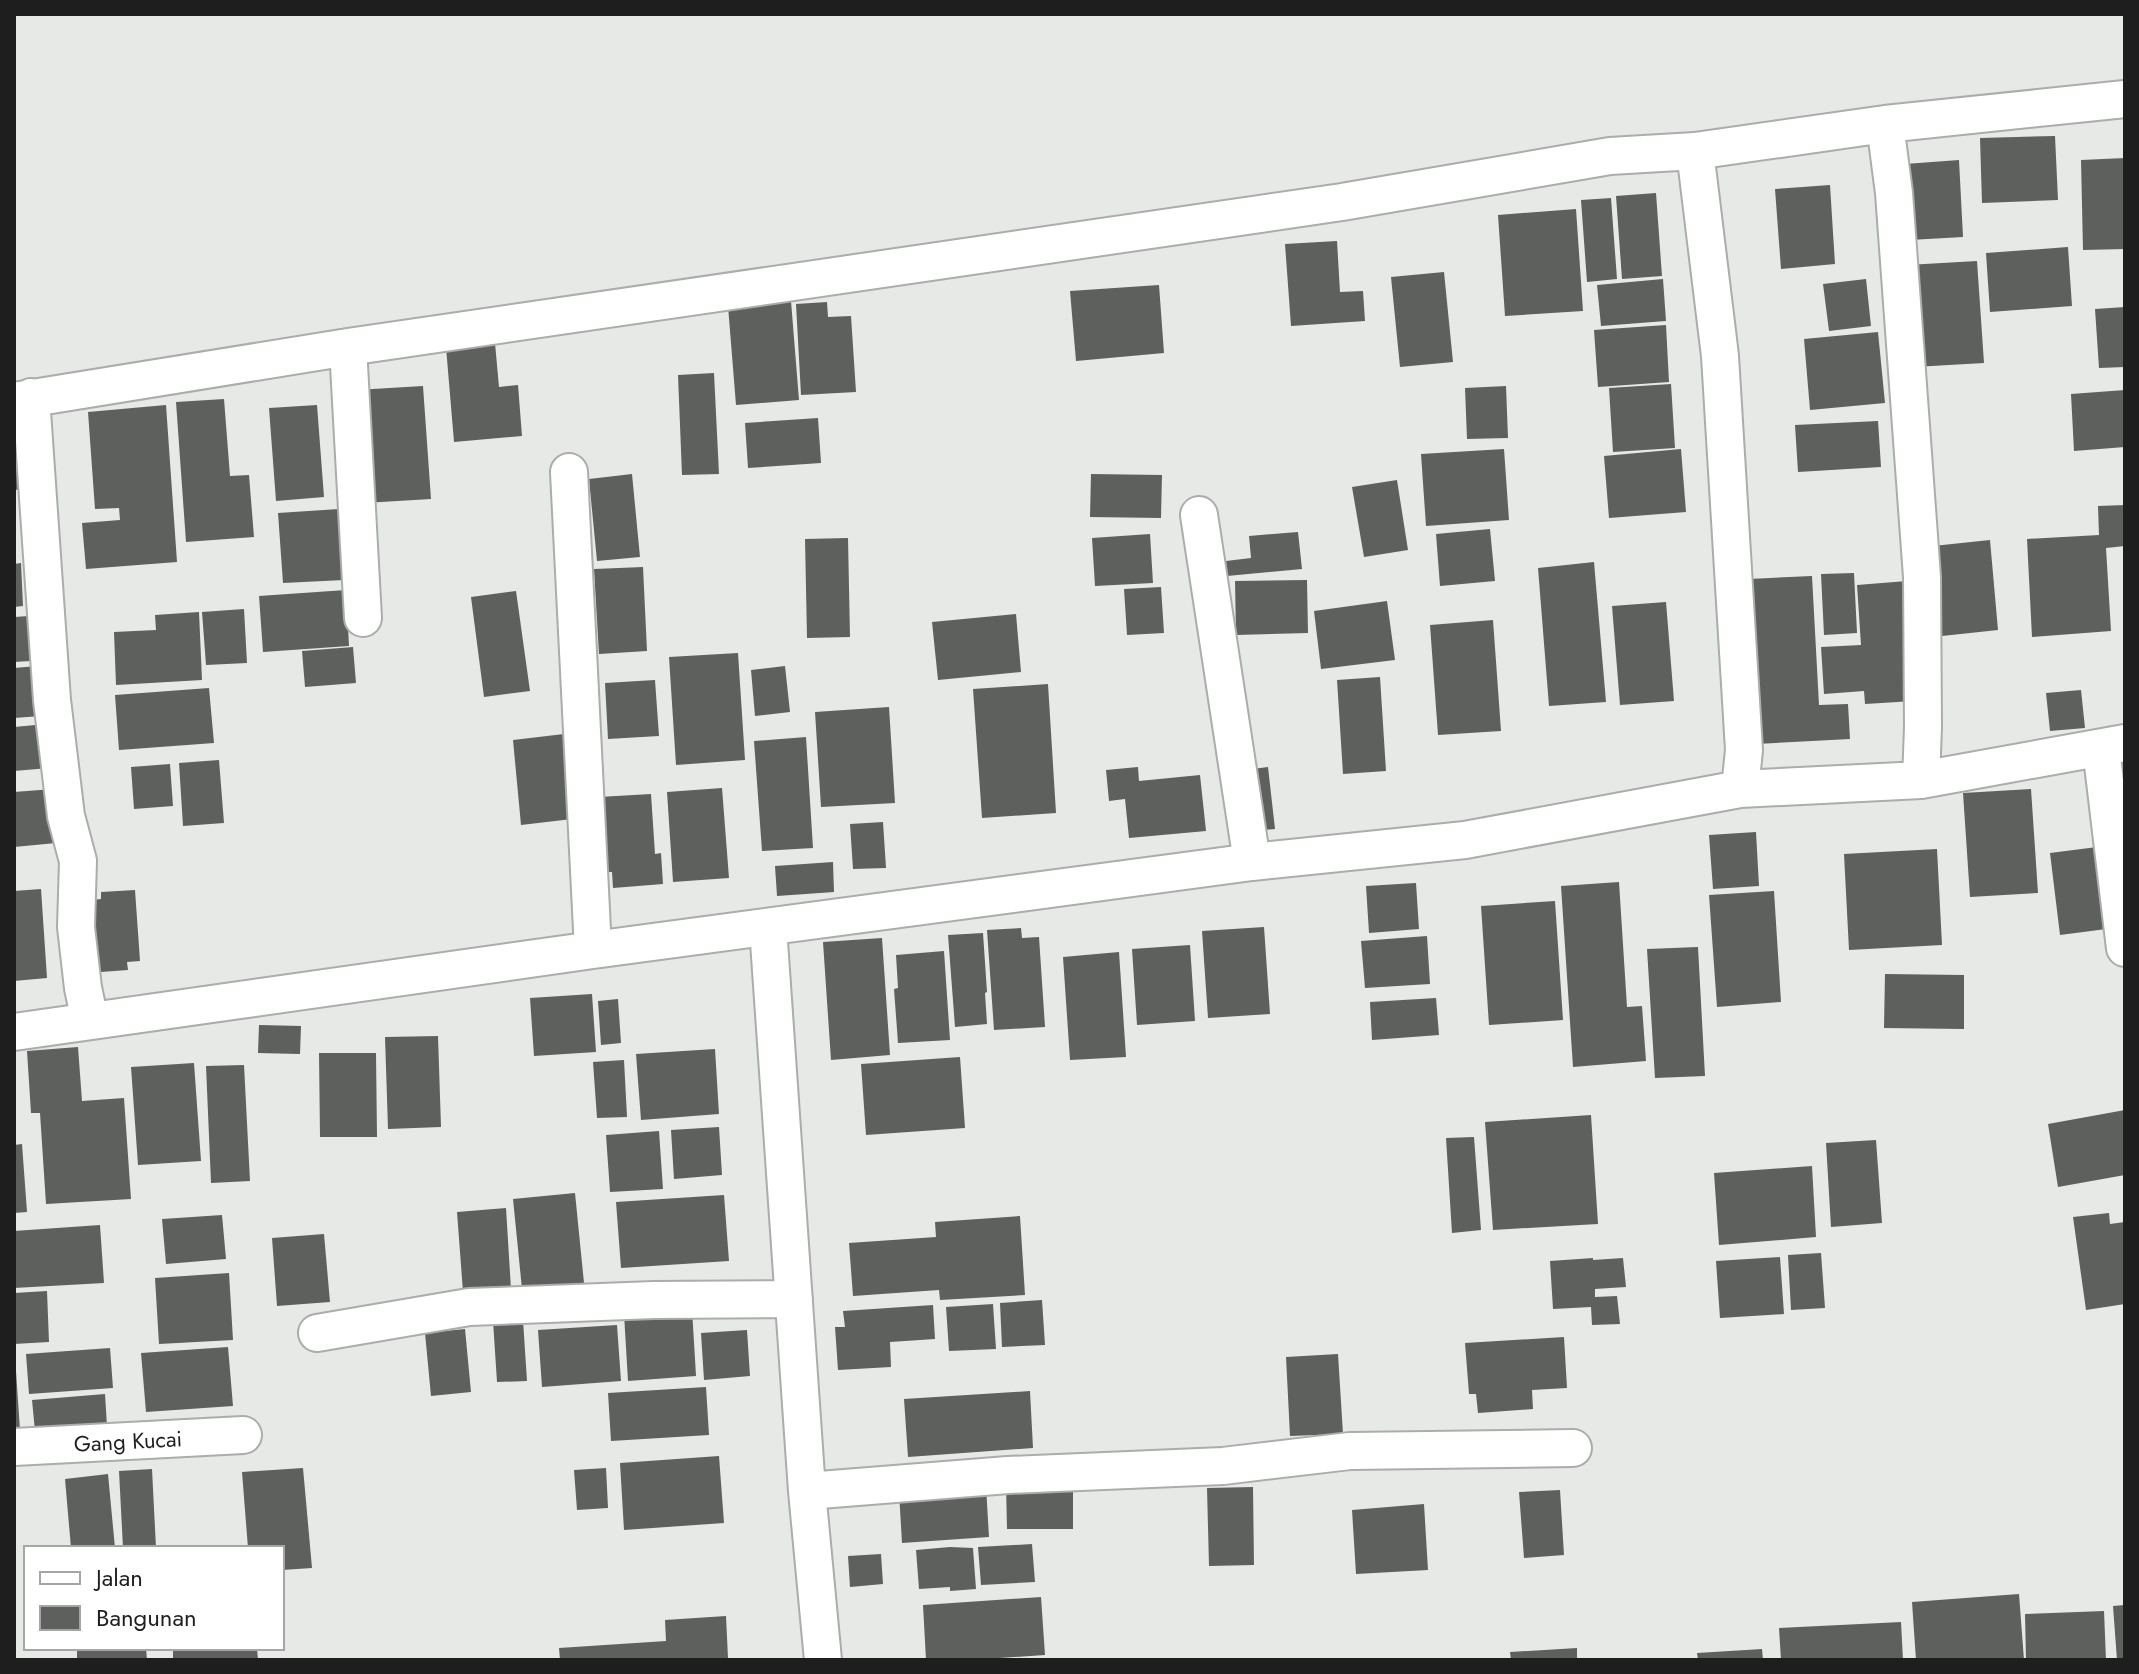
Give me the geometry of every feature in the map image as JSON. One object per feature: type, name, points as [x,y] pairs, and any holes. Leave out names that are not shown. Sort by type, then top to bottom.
[{"type":"street","points":[[90,1021],[76,927],[78,861],[66,816],[52,700],[23,399],[348,347],[1342,202],[1610,156],[1695,151],[1885,124],[2125,99]]},
{"type":"street","points":[[1885,124],[1894,193],[1922,577],[1921,780]]},
{"type":"street","points":[[1695,151],[1720,356],[1744,750],[1740,789]]},
{"type":"street","points":[[348,347],[363,618]]},
{"type":"street","points":[[569,472],[593,950]]},
{"type":"street","points":[[1199,515],[1252,862]]},
{"type":"street","points":[[14,1032],[593,950],[1252,862],[1465,840],[1740,789],[1921,780],[2113,746],[2125,948]]},
{"type":"street","points":[[768,927],[807,1491],[823,1660]]},
{"type":"street","points":[[317,1333],[469,1307],[654,1300],[794,1299]]},
{"type":"street","name":"Gang Kucai","points":[[14,1447],[243,1435]]},
{"type":"street","points":[[807,1491],[1008,1475],[1223,1466],[1350,1451],[1573,1448]]},
{"type":"building","points":[[2055,136],[2058,200],[1982,203],[1980,138]]},
{"type":"building","points":[[2125,158],[2125,249],[2083,250],[2081,160]]},
{"type":"building","points":[[1959,160],[1963,237],[1910,240],[1905,164]]},
{"type":"building","points":[[1830,185],[1835,264],[1781,269],[1775,189]]},
{"type":"building","points":[[1656,193],[1662,276],[1622,279],[1616,196]]},
{"type":"building","points":[[1611,198],[1617,279],[1587,282],[1581,200]]},
{"type":"building","points":[[1576,209],[1583,311],[1505,316],[1498,215]]},
{"type":"building","points":[[1337,241],[1340,292],[1363,291],[1365,321],[1291,326],[1285,244]]},
{"type":"building","points":[[2068,247],[2072,306],[1990,312],[1986,253]]},
{"type":"building","points":[[1977,261],[1984,363],[1914,367],[1907,265]]},
{"type":"building","points":[[1444,272],[1453,362],[1400,367],[1391,277]]},
{"type":"building","points":[[1663,279],[1666,321],[1601,326],[1597,285]]},
{"type":"building","points":[[1866,279],[1871,326],[1829,331],[1823,284]]},
{"type":"building","points":[[1159,285],[1164,353],[1076,361],[1070,291]]},
{"type":"building","points":[[791,301],[799,400],[736,405],[728,306]]},
{"type":"building","points":[[827,302],[828,317],[851,316],[856,392],[801,395],[796,304]]},
{"type":"building","points":[[2125,307],[2125,367],[2099,368],[2095,309]]},
{"type":"building","points":[[1666,325],[1669,382],[1598,387],[1594,330]]},
{"type":"building","points":[[1878,332],[1885,403],[1810,410],[1804,339]]},
{"type":"building","points":[[495,343],[499,387],[518,385],[522,436],[454,442],[446,347]]},
{"type":"building","points":[[714,373],[719,474],[682,475],[678,375]]},
{"type":"building","points":[[1671,384],[1675,448],[1613,452],[1609,388]]},
{"type":"building","points":[[423,386],[431,499],[364,503],[356,390]]},
{"type":"building","points":[[1506,386],[1508,438],[1467,439],[1465,388]]},
{"type":"building","points":[[2125,390],[2125,447],[2074,451],[2071,394]]},
{"type":"building","points":[[224,399],[230,476],[249,475],[254,537],[186,542],[176,402]]},
{"type":"building","points":[[166,405],[177,562],[86,569],[82,523],[120,520],[119,508],[95,509],[88,412]]},
{"type":"building","points":[[317,405],[324,497],[276,501],[269,408]]},
{"type":"building","points":[[818,418],[821,463],[748,468],[745,423]]},
{"type":"building","points":[[1878,421],[1881,467],[1798,472],[1795,425]]},
{"type":"building","points":[[14,442],[24,442],[26,489],[14,490]]},
{"type":"building","points":[[1504,449],[1509,520],[1426,526],[1421,454]]},
{"type":"building","points":[[1681,449],[1686,512],[1609,518],[1604,456]]},
{"type":"building","points":[[632,474],[640,557],[597,561],[589,479]]},
{"type":"building","points":[[1091,474],[1162,475],[1161,518],[1090,517]]},
{"type":"building","points":[[1397,480],[1408,550],[1364,557],[1352,487]]},
{"type":"building","points":[[2125,505],[2125,546],[2106,548],[2111,631],[2032,637],[2027,539],[2099,535],[2098,506]]},
{"type":"building","points":[[339,509],[344,580],[283,583],[278,513]]},
{"type":"building","points":[[1490,529],[1495,581],[1440,586],[1436,534]]},
{"type":"building","points":[[1298,532],[1302,569],[1227,576],[1226,561],[1251,558],[1249,536]]},
{"type":"building","points":[[1150,534],[1153,583],[1095,586],[1092,538]]},
{"type":"building","points":[[848,538],[850,637],[807,638],[805,539]]},
{"type":"building","points":[[1990,540],[1998,630],[1942,636],[1933,546]]},
{"type":"building","points":[[1594,562],[1606,702],[1549,706],[1538,568]]},
{"type":"building","points":[[21,563],[23,606],[14,607],[14,564]]},
{"type":"building","points":[[643,567],[647,651],[599,654],[594,569]]},
{"type":"building","points":[[1854,573],[1857,633],[1824,635],[1821,574]]},
{"type":"building","points":[[1812,576],[1819,705],[1848,704],[1850,739],[1757,744],[1749,579]]},
{"type":"building","points":[[1307,580],[1308,633],[1236,635],[1235,581]]},
{"type":"building","points":[[1907,581],[1914,701],[1865,704],[1864,691],[1824,694],[1821,647],[1861,645],[1857,585]]},
{"type":"building","points":[[1161,587],[1164,633],[1127,635],[1124,589]]},
{"type":"building","points":[[346,590],[349,646],[263,652],[259,596]]},
{"type":"building","points":[[516,591],[530,691],[484,697],[471,597]]},
{"type":"building","points":[[1387,601],[1395,660],[1321,669],[1314,611]]},
{"type":"building","points":[[1666,602],[1674,701],[1620,705],[1612,606]]},
{"type":"building","points":[[244,609],[247,663],[206,665],[202,612]]},
{"type":"building","points":[[199,612],[202,680],[116,685],[114,632],[156,630],[155,615]]},
{"type":"building","points":[[1016,614],[1021,672],[938,680],[932,622]]},
{"type":"building","points":[[29,616],[31,661],[14,662],[14,617]]},
{"type":"building","points":[[1493,620],[1501,731],[1438,735],[1430,625]]},
{"type":"building","points":[[353,647],[356,683],[305,687],[302,651]]},
{"type":"building","points":[[738,653],[745,760],[676,765],[669,657]]},
{"type":"building","points":[[37,666],[41,716],[14,718],[14,668]]},
{"type":"building","points":[[785,666],[790,712],[755,716],[751,670]]},
{"type":"building","points":[[1380,677],[1386,771],[1343,774],[1337,680]]},
{"type":"building","points":[[655,680],[659,736],[608,739],[605,683]]},
{"type":"building","points":[[1048,684],[1056,813],[982,818],[973,689]]},
{"type":"building","points":[[209,688],[214,743],[119,750],[115,695]]},
{"type":"building","points":[[2081,690],[2085,728],[2050,731],[2046,693]]},
{"type":"building","points":[[889,707],[895,803],[821,807],[815,712]]},
{"type":"building","points":[[46,724],[49,768],[14,771],[14,727]]},
{"type":"building","points":[[564,734],[572,819],[521,825],[513,740]]},
{"type":"building","points":[[806,737],[813,848],[762,851],[754,741]]},
{"type":"building","points":[[219,760],[224,823],[183,826],[179,763]]},
{"type":"building","points":[[170,764],[173,806],[134,809],[131,767]]},
{"type":"building","points":[[1138,767],[1139,781],[1200,775],[1206,831],[1129,838],[1125,799],[1109,801],[1106,770]]},
{"type":"building","points":[[1268,767],[1275,829],[1251,831],[1245,770]]},
{"type":"building","points":[[722,788],[729,878],[673,882],[667,792]]},
{"type":"building","points":[[53,789],[56,843],[14,847],[14,792]]},
{"type":"building","points":[[2031,789],[2038,893],[1970,897],[1963,793]]},
{"type":"building","points":[[651,794],[655,854],[661,853],[663,884],[613,888],[612,872],[605,872],[599,797]]},
{"type":"building","points":[[883,822],[886,868],[853,869],[850,824]]},
{"type":"building","points":[[1756,832],[1759,886],[1713,889],[1709,835]]},
{"type":"building","points":[[2105,846],[2114,928],[2060,935],[2050,853]]},
{"type":"building","points":[[1937,849],[1942,945],[1849,950],[1844,854]]},
{"type":"building","points":[[833,862],[834,892],[777,896],[775,866]]},
{"type":"building","points":[[1619,882],[1627,1007],[1642,1006],[1646,1061],[1573,1067],[1561,886]]},
{"type":"building","points":[[1416,883],[1419,929],[1369,933],[1366,886]]},
{"type":"building","points":[[41,889],[47,978],[14,981],[14,891]]},
{"type":"building","points":[[135,890],[140,961],[127,962],[128,970],[87,973],[82,901],[101,899],[101,892]]},
{"type":"building","points":[[1774,891],[1781,1002],[1717,1007],[1709,895]]},
{"type":"building","points":[[1555,901],[1563,1020],[1489,1025],[1481,906]]},
{"type":"building","points":[[1264,927],[1270,1014],[1208,1018],[1202,931]]},
{"type":"building","points":[[1021,928],[1022,938],[1039,937],[1045,1027],[994,1030],[987,930]]},
{"type":"building","points":[[983,933],[987,1024],[955,1027],[948,935]]},
{"type":"building","points":[[1427,936],[1430,984],[1365,988],[1361,941]]},
{"type":"building","points":[[882,938],[890,1055],[831,1060],[823,942]]},
{"type":"building","points":[[1190,945],[1195,1021],[1137,1025],[1132,949]]},
{"type":"building","points":[[1698,947],[1705,1076],[1655,1078],[1647,949]]},
{"type":"building","points":[[944,951],[950,1040],[898,1043],[894,989],[898,988],[896,955]]},
{"type":"building","points":[[1119,952],[1126,1057],[1070,1060],[1063,957]]},
{"type":"building","points":[[1885,974],[1964,975],[1964,1029],[1884,1028]]},
{"type":"building","points":[[592,994],[596,1052],[534,1056],[530,998]]},
{"type":"building","points":[[1436,998],[1439,1035],[1372,1040],[1370,1002]]},
{"type":"building","points":[[618,999],[621,1043],[601,1045],[598,1001]]},
{"type":"building","points":[[259,1025],[301,1026],[300,1054],[258,1053]]},
{"type":"building","points":[[438,1036],[441,1127],[388,1129],[385,1037]]},
{"type":"building","points":[[78,1047],[82,1101],[124,1098],[131,1199],[46,1204],[40,1113],[31,1113],[27,1051]]},
{"type":"building","points":[[715,1049],[719,1114],[641,1120],[636,1054]]},
{"type":"building","points":[[319,1053],[376,1053],[377,1137],[320,1137]]},
{"type":"building","points":[[960,1057],[965,1128],[866,1135],[861,1064]]},
{"type":"building","points":[[624,1060],[627,1117],[597,1118],[593,1062]]},
{"type":"building","points":[[194,1063],[201,1161],[138,1165],[131,1067]]},
{"type":"building","points":[[244,1065],[250,1181],[211,1183],[206,1066]]},
{"type":"building","points":[[2125,1110],[2125,1175],[2058,1187],[2048,1124]]},
{"type":"building","points":[[1591,1115],[1598,1224],[1493,1230],[1485,1122]]},
{"type":"building","points":[[719,1127],[722,1175],[674,1179],[671,1130]]},
{"type":"building","points":[[659,1131],[663,1189],[610,1192],[606,1135]]},
{"type":"building","points":[[1474,1137],[1481,1230],[1452,1233],[1446,1138]]},
{"type":"building","points":[[1876,1140],[1882,1223],[1831,1227],[1826,1143]]},
{"type":"building","points":[[22,1144],[27,1212],[14,1213],[14,1145]]},
{"type":"building","points":[[1812,1166],[1816,1237],[1719,1245],[1714,1173]]},
{"type":"building","points":[[575,1193],[584,1283],[522,1289],[513,1199]]},
{"type":"building","points":[[724,1195],[729,1261],[621,1268],[616,1202]]},
{"type":"building","points":[[506,1208],[511,1289],[463,1292],[457,1212]]},
{"type":"building","points":[[2109,1213],[2110,1224],[2125,1222],[2125,1304],[2086,1310],[2073,1217]]},
{"type":"building","points":[[222,1215],[226,1259],[166,1264],[162,1219]]},
{"type":"building","points":[[1020,1216],[1025,1295],[940,1300],[939,1290],[853,1296],[849,1243],[936,1237],[935,1222]]},
{"type":"building","points":[[100,1225],[104,1283],[14,1288],[14,1231]]},
{"type":"building","points":[[324,1234],[330,1302],[277,1306],[272,1238]]},
{"type":"building","points":[[1821,1253],[1825,1308],[1791,1310],[1788,1255]]},
{"type":"building","points":[[1780,1257],[1784,1314],[1720,1318],[1716,1261]]},
{"type":"building","points":[[1623,1258],[1626,1287],[1595,1289],[1595,1297],[1617,1296],[1620,1324],[1592,1325],[1591,1307],[1553,1309],[1550,1261]]},
{"type":"building","points":[[229,1273],[233,1340],[159,1344],[155,1278]]},
{"type":"building","points":[[47,1291],[49,1342],[14,1344],[14,1293]]},
{"type":"building","points":[[1042,1300],[1045,1345],[1002,1347],[1000,1303]]},
{"type":"building","points":[[993,1304],[996,1349],[949,1351],[946,1307]]},
{"type":"building","points":[[933,1305],[935,1339],[890,1342],[891,1367],[838,1370],[835,1327],[845,1327],[843,1311]]},
{"type":"building","points":[[692,1309],[696,1376],[628,1381],[624,1314]]},
{"type":"building","points":[[523,1320],[527,1381],[497,1382],[493,1321]]},
{"type":"building","points":[[617,1325],[621,1381],[542,1387],[538,1330]]},
{"type":"building","points":[[465,1329],[471,1392],[431,1396],[425,1333]]},
{"type":"building","points":[[747,1330],[750,1376],[704,1380],[701,1333]]},
{"type":"building","points":[[1564,1337],[1567,1388],[1532,1390],[1533,1409],[1478,1413],[1476,1394],[1469,1394],[1465,1343]]},
{"type":"building","points":[[228,1347],[233,1406],[146,1412],[141,1353]]},
{"type":"building","points":[[110,1348],[113,1388],[29,1394],[26,1354]]},
{"type":"building","points":[[1338,1354],[1343,1434],[1290,1436],[1286,1357]]},
{"type":"building","points":[[16,1371],[20,1430],[14,1430]]},
{"type":"building","points":[[706,1387],[709,1435],[611,1441],[608,1393]]},
{"type":"building","points":[[1030,1391],[1033,1448],[908,1457],[904,1399]]},
{"type":"building","points":[[105,1394],[107,1426],[35,1431],[32,1400]]},
{"type":"building","points":[[719,1456],[724,1523],[624,1530],[620,1463]]},
{"type":"building","points":[[303,1468],[312,1568],[284,1570],[284,1546],[248,1546],[242,1472]]},
{"type":"building","points":[[606,1468],[608,1508],[577,1510],[574,1470]]},
{"type":"building","points":[[152,1469],[156,1546],[123,1546],[119,1471]]},
{"type":"building","points":[[108,1474],[115,1546],[71,1546],[65,1479]]},
{"type":"building","points":[[1073,1483],[1073,1529],[1007,1529],[1006,1484]]},
{"type":"building","points":[[986,1486],[989,1537],[902,1543],[899,1492]]},
{"type":"building","points":[[1253,1487],[1254,1565],[1209,1566],[1207,1488]]},
{"type":"building","points":[[1560,1490],[1564,1555],[1524,1558],[1519,1492]]},
{"type":"building","points":[[1424,1504],[1428,1570],[1356,1574],[1352,1510]]},
{"type":"building","points":[[1032,1544],[1035,1582],[981,1585],[978,1547]]},
{"type":"building","points":[[973,1548],[976,1589],[919,1589],[916,1550]]},
{"type":"building","points":[[881,1554],[883,1584],[850,1587],[848,1556]]},
{"type":"building","points":[[2019,1594],[2024,1660],[1916,1660],[1912,1602]]},
{"type":"building","points":[[1041,1597],[1045,1655],[926,1660],[923,1605]]},
{"type":"building","points":[[2125,1605],[2125,1660],[2117,1660],[2113,1606]]},
{"type":"building","points":[[2104,1611],[2106,1660],[2026,1660],[2025,1614]]},
{"type":"building","points":[[726,1616],[728,1658],[560,1660],[559,1648],[666,1641],[665,1620]]},
{"type":"building","points":[[1901,1622],[1903,1660],[1781,1660],[1779,1628]]},
{"type":"building","points":[[1577,1648],[1577,1660],[1511,1660],[1510,1652]]},
{"type":"building","points":[[1762,1649],[1763,1660],[1698,1660],[1697,1653]]},
{"type":"building","points":[[77,1650],[146,1650],[147,1660],[77,1660]]},
{"type":"building","points":[[173,1650],[257,1650],[258,1660],[173,1660]]}]
